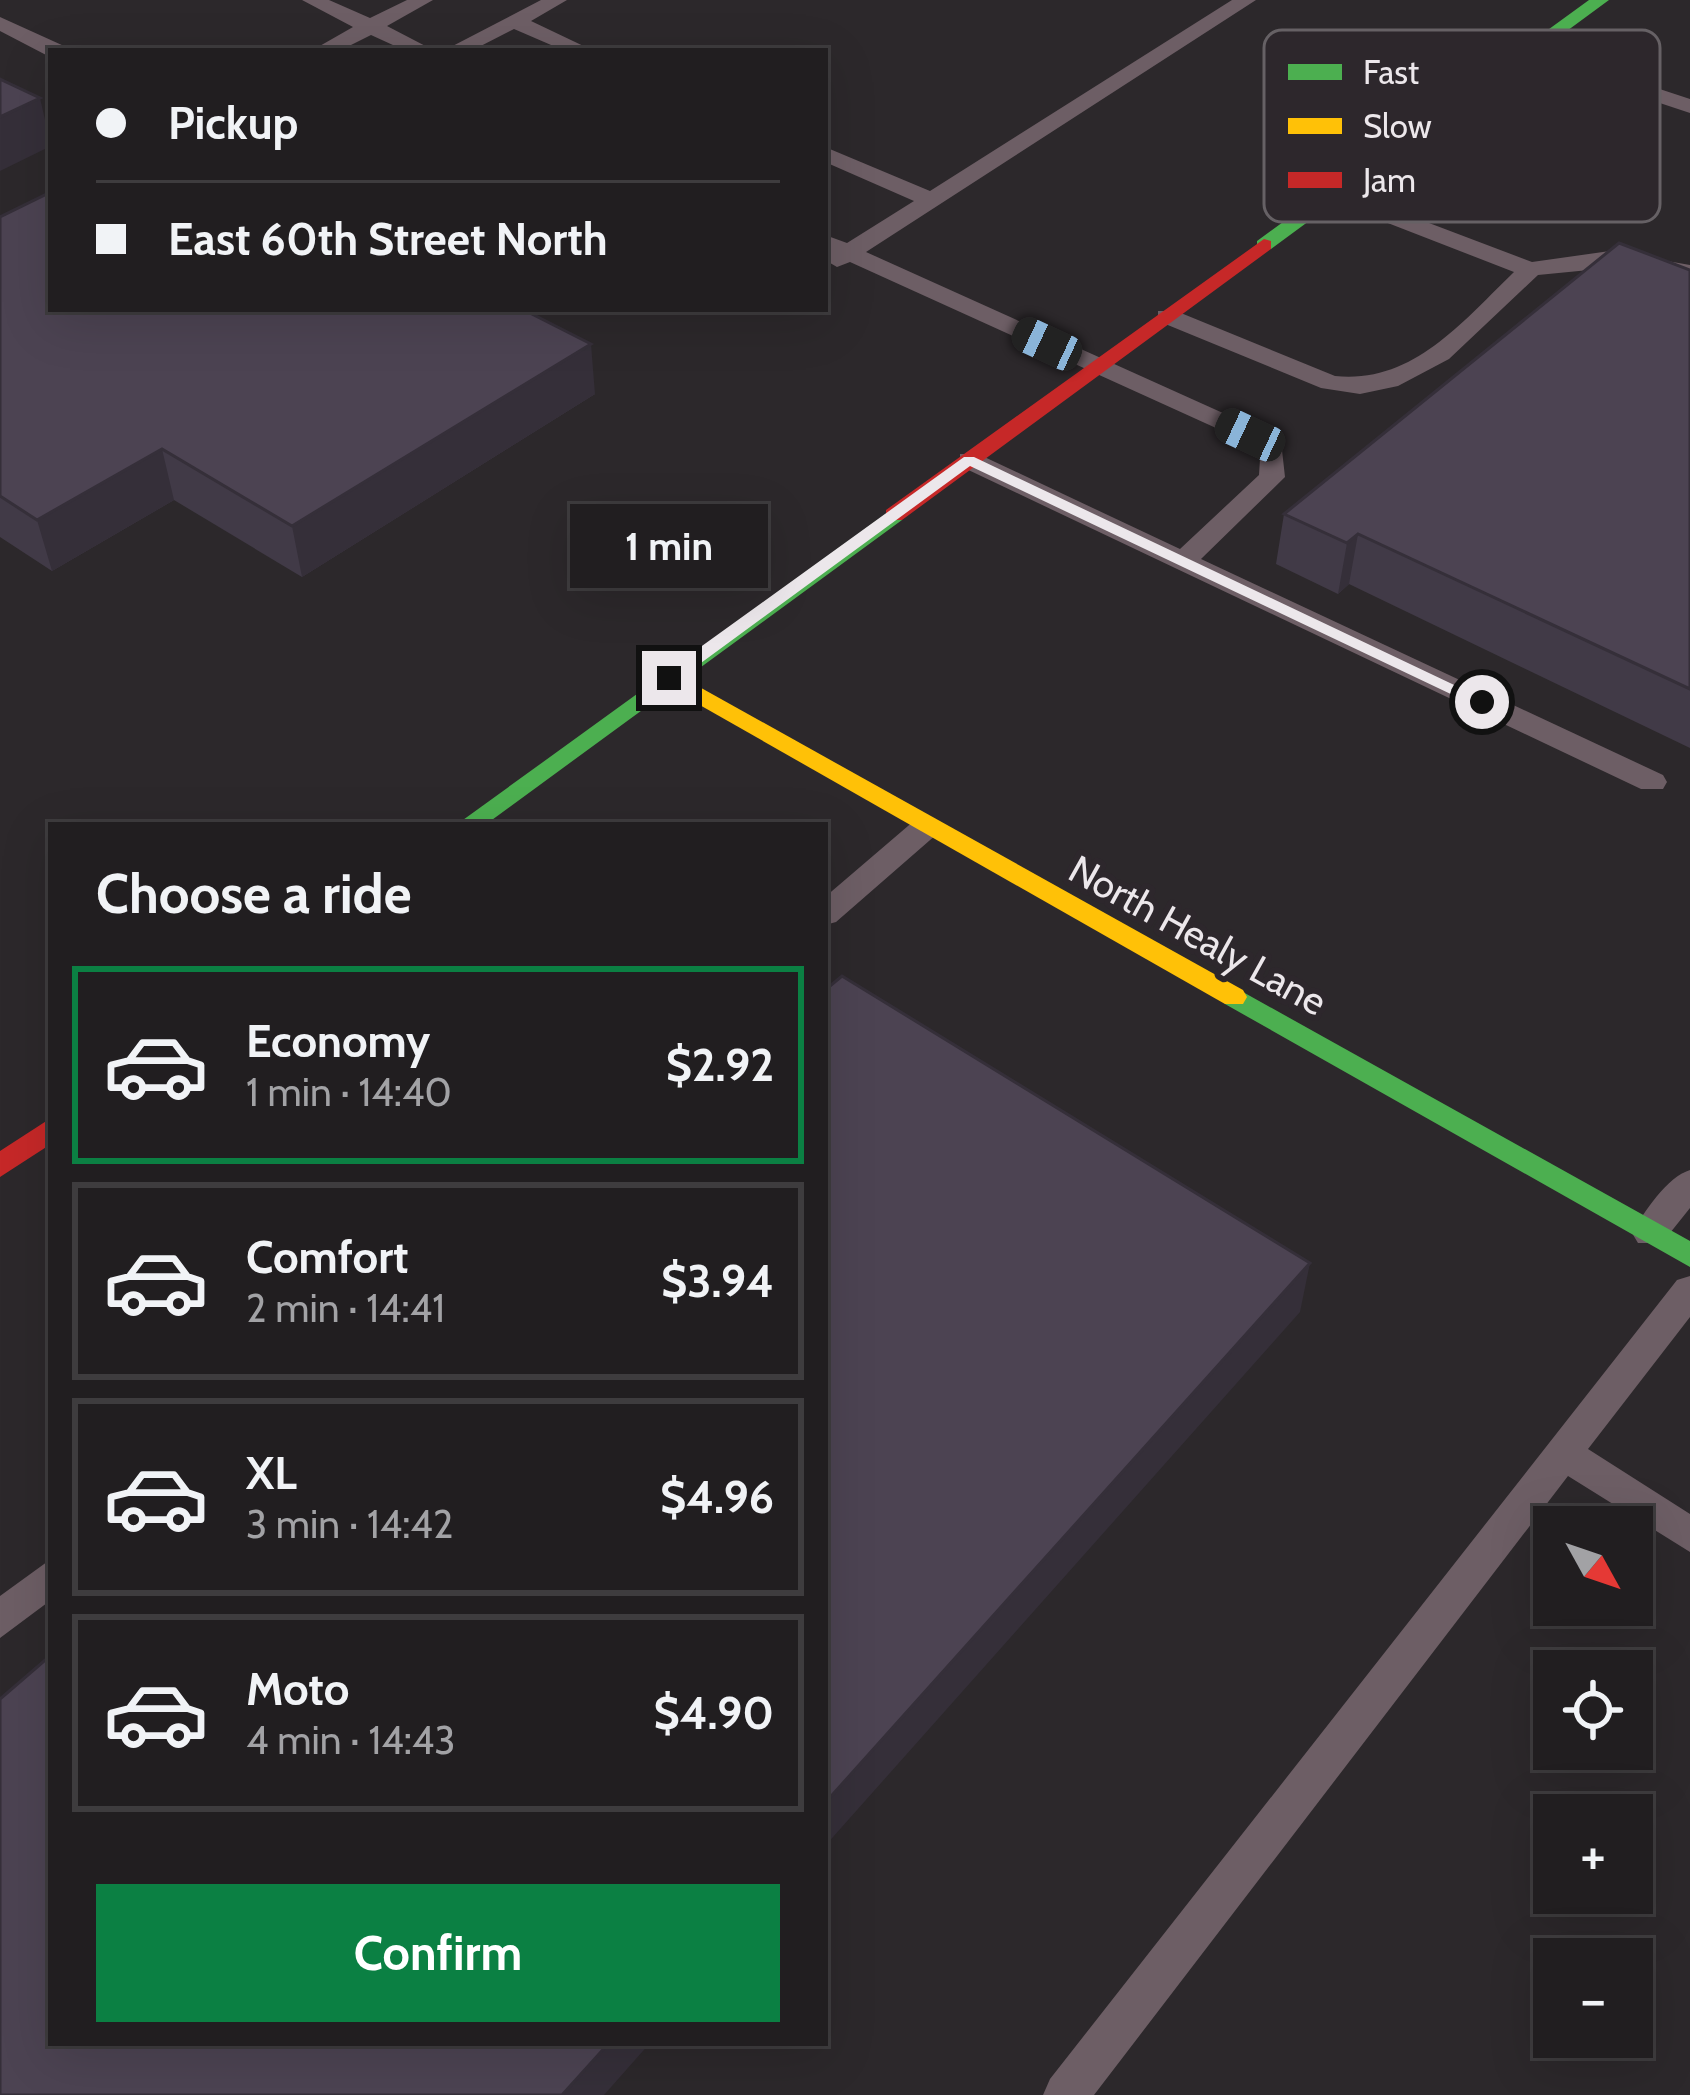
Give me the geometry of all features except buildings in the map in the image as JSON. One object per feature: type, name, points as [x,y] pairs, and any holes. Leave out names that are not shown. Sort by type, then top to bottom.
[{"type":"main road","points":[[1559,30],[1600,0]]},
{"type":"main road","points":[[472,822],[1296,222]]},
{"type":"main road","name":"North Healy Lane","points":[[669,678],[1690,1255]]},
{"type":"main road","points":[[0,1166],[48,1131]]},
{"type":"lane","points":[[311,0],[418,48]]},
{"type":"lane","points":[[328,48],[423,0]]},
{"type":"lane","points":[[460,48],[556,0]]},
{"type":"lane","points":[[836,248],[932,200],[1246,0]]},
{"type":"lane","points":[[0,22],[50,48]]},
{"type":"lane","points":[[515,22],[576,48]]},
{"type":"lane","points":[[1660,96],[1690,106]]},
{"type":"lane","points":[[828,155],[932,200]]},
{"type":"lane","points":[[1406,222],[1530,270]]},
{"type":"lane","points":[[836,248],[1250,435],[1273,456],[1272,477],[1183,561]]},
{"type":"lane","points":[[1167,316],[1355,389],[1383,386],[1438,354],[1530,270],[1600,256],[1639,257],[1690,274]]},
{"type":"lane","points":[[969,460],[1652,782]]},
{"type":"lane","points":[[828,911],[926,827]]},
{"type":"lane","points":[[1650,1233],[1690,1183]]},
{"type":"lane","points":[[1066,2095],[1690,1290]]},
{"type":"lane","points":[[1563,1454],[1690,1535]]},
{"type":"lane","points":[[0,1620],[48,1579]]},
{"type":"traffic: fast","points":[[1559,30],[1600,0]]},
{"type":"traffic: fast","points":[[1264,245],[1296,222]]},
{"type":"traffic: fast","points":[[472,822],[894,515]]},
{"type":"traffic: fast","points":[[1234,997],[1690,1255]]},
{"type":"traffic: slow","points":[[669,678],[1234,997]]},
{"type":"traffic: jam","points":[[894,515],[1264,245]]},
{"type":"traffic: jam","points":[[0,1166],[48,1131]]},
{"type":"route","points":[[669,678],[969,460],[1482,702]]}]
